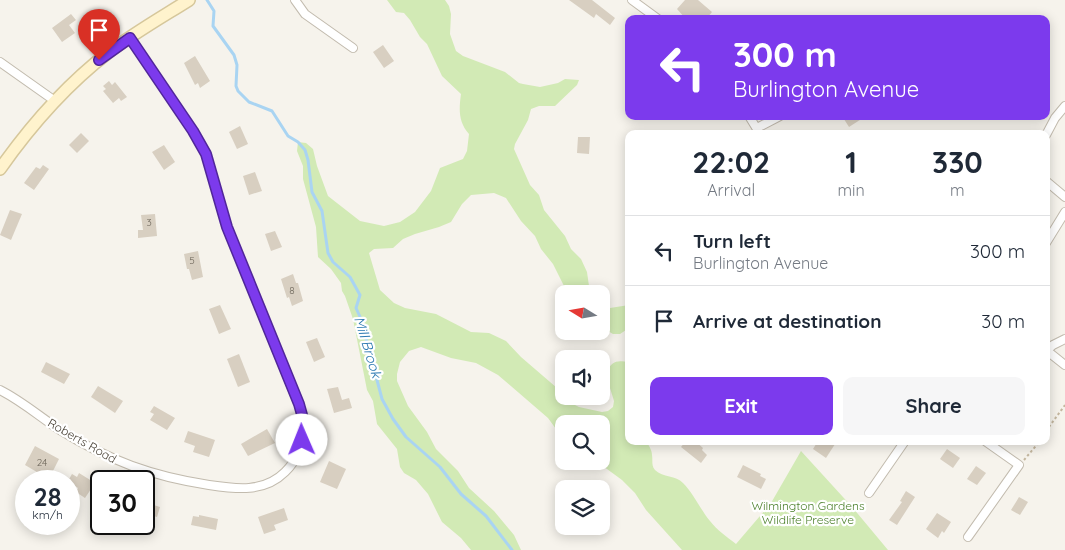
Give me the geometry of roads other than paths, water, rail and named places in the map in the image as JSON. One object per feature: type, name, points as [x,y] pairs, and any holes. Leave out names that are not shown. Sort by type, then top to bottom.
[{"type":"main road","points":[[0,169],[55,101],[91,67],[130,38],[189,0]]},
{"type":"street","points":[[295,0],[306,14],[354,48]]},
{"type":"street","points":[[632,0],[653,15]]},
{"type":"street","name":"Roberts Road","points":[[0,390],[20,401],[70,436],[106,456],[141,470],[191,482],[232,488],[262,486],[272,483],[284,474],[294,462],[300,450],[304,426],[302,413],[227,227],[206,154],[193,131],[130,38]]},
{"type":"street","points":[[0,62],[55,101]]},
{"type":"street","points":[[1049,130],[1055,118],[1065,106]]},
{"type":"street","points":[[760,130],[774,120]]},
{"type":"street","points":[[1050,184],[1065,197]]},
{"type":"street","points":[[1050,236],[1065,212]]},
{"type":"street","points":[[1050,348],[1065,340]]},
{"type":"street","points":[[1050,352],[1065,365]]},
{"type":"street","points":[[869,493],[902,445]]},
{"type":"street","points":[[968,537],[1019,465],[991,445]]},
{"type":"waterway","name":"Mill Brook","points":[[207,0],[214,11],[213,26],[234,55],[237,65],[236,86],[238,91],[249,102],[272,111],[288,136],[298,142],[305,150],[312,192],[322,211],[328,253],[333,262],[350,277],[360,295],[356,308],[361,319],[382,399],[393,419],[406,437],[440,467],[461,494],[486,516],[512,550]]},
{"type":"park label","name":"Wilmington Gardens Wildlife Preserve","points":[[808,513]]}]
